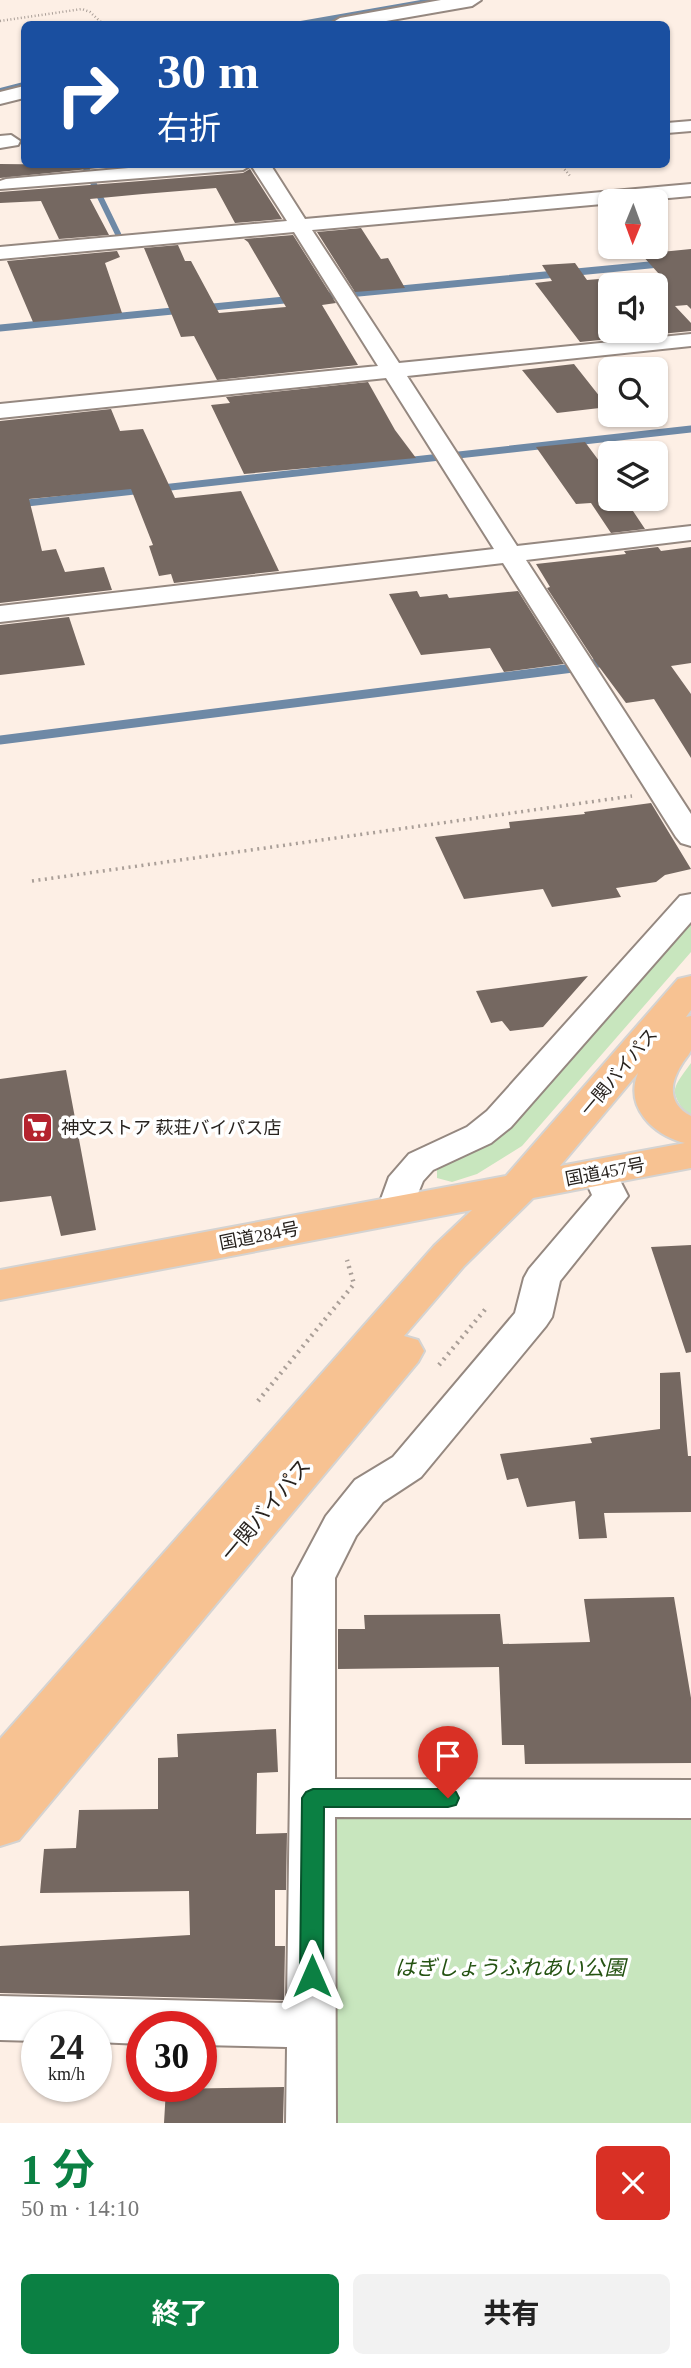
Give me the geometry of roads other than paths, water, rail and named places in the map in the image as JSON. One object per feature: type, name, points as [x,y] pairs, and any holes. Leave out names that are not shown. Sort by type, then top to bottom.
[{"type":"highway","name":"一関バイパス","points":[[0,1775],[449,1256],[519,1188],[691,988]]},
{"type":"highway","points":[[691,1026],[658,1068],[651,1087],[656,1105],[663,1115],[691,1132]]},
{"type":"highway","name":"国道457号","points":[[519,1188],[691,1155]]},
{"type":"highway","name":"国道284号","points":[[0,1285],[519,1188]]},
{"type":"highway","name":"一関バイパス","points":[[0,1824],[475,1265],[519,1188]]},
{"type":"street","points":[[354,21],[446,2],[472,0]]},
{"type":"street","points":[[0,98],[21,93]]},
{"type":"street","points":[[670,128],[691,126]]},
{"type":"street","points":[[6,185],[198,168]]},
{"type":"street","points":[[263,168],[691,837]]},
{"type":"street","points":[[0,253],[691,190]]},
{"type":"street","points":[[0,411],[691,340]]},
{"type":"street","points":[[0,614],[691,533]]},
{"type":"street","points":[[395,1210],[407,1177],[421,1162],[479,1135],[499,1119],[691,903]]},
{"type":"street","points":[[310,2123],[314,1578],[340,1527],[369,1491],[407,1467],[533,1317],[542,1278],[610,1196],[600,1173]]},
{"type":"street","points":[[313,1798],[691,1799]]},
{"type":"street","points":[[0,2018],[311,2026]]},
{"type":"waterway","points":[[318,21],[438,0]]},
{"type":"waterway","points":[[0,91],[21,86]]},
{"type":"waterway","points":[[86,168],[120,238]]},
{"type":"waterway","points":[[317,297],[691,261]]},
{"type":"waterway","points":[[203,308],[295,299]]},
{"type":"waterway","points":[[0,328],[183,310]]},
{"type":"waterway","points":[[0,506],[691,429]]},
{"type":"waterway","points":[[0,740],[573,668],[608,661]]},
{"type":"place","name":"神文ストア 萩荘バイパス店","points":[[38,1128]]},
{"type":"park label","name":"はぎしょうふれあい公園","points":[[510,1968]]}]
